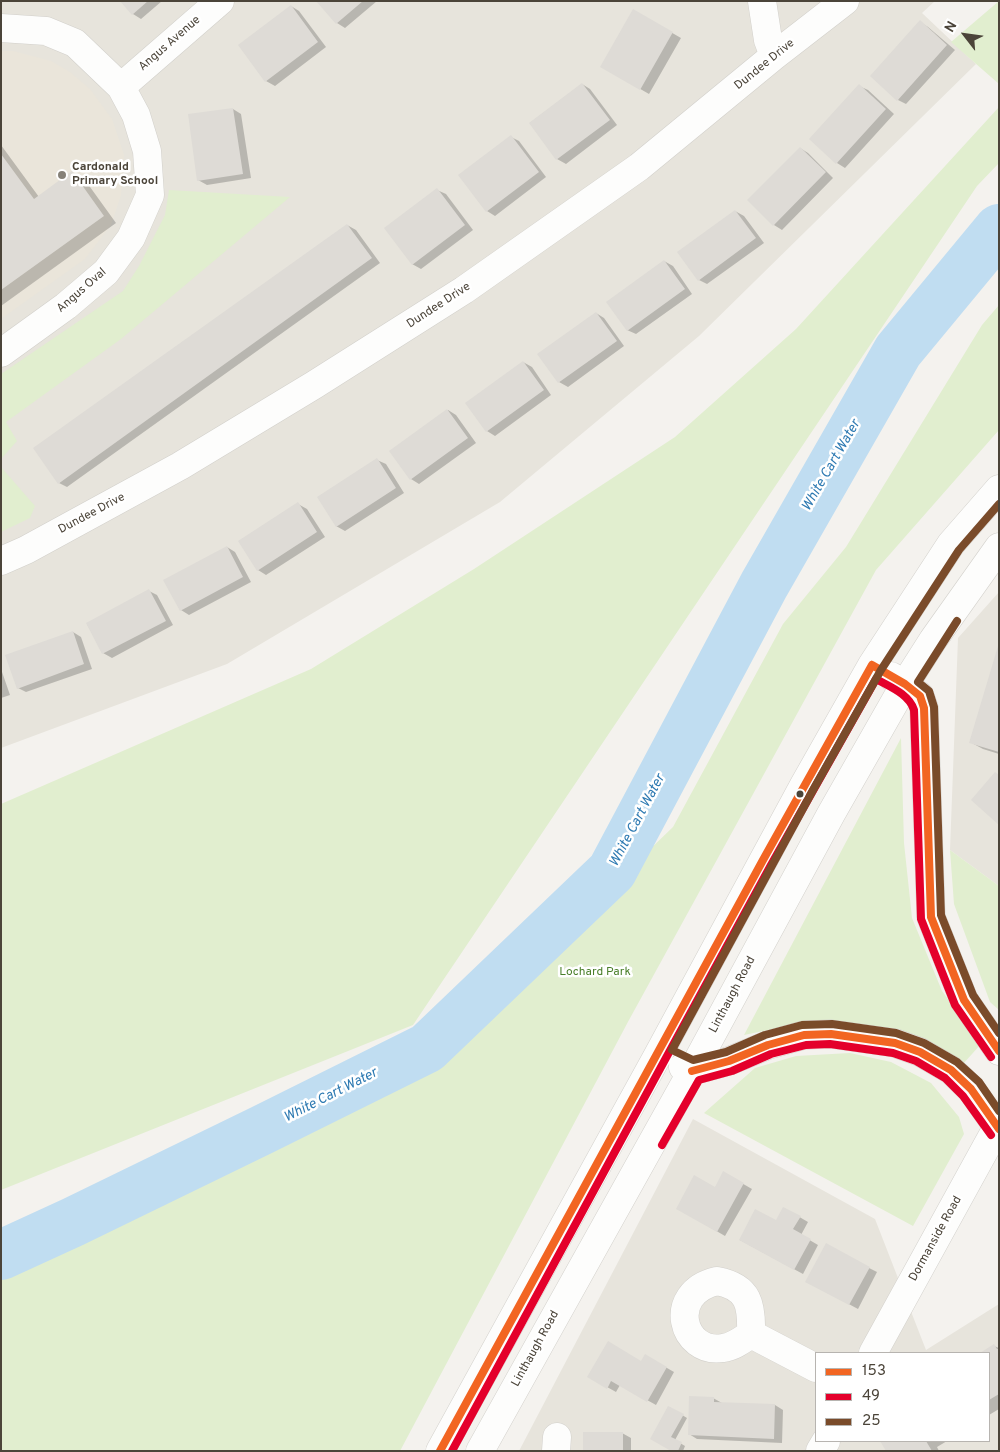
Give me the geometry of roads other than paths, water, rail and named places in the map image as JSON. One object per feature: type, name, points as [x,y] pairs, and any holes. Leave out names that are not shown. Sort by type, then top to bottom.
[{"type":"street","name":"Angus Avenue","points":[[121,87],[220,1]]},
{"type":"street","points":[[762,1],[768,40],[774,56]]},
{"type":"street","name":"Dundee Drive","points":[[1,561],[26,550],[180,466],[314,385],[452,298],[639,167],[774,56],[845,1]]},
{"type":"street","name":"Angus Oval","points":[[1,28],[46,31],[75,43],[121,87],[136,116],[147,151],[150,195],[131,238],[106,272],[66,306],[1,352]]},
{"type":"street","points":[[440,1451],[804,785],[872,665],[951,544],[999,489]]},
{"type":"street","name":"Linthaugh Road","points":[[480,1451],[692,1071],[831,814],[905,684],[938,632],[999,547]]},
{"type":"street","points":[[872,665],[905,684],[920,696],[924,708],[931,917],[964,1000],[999,1051]]},
{"type":"street","points":[[658,1055],[692,1071],[729,1061],[768,1045],[804,1035],[831,1034],[895,1043],[920,1052],[950,1070],[971,1089],[998,1127]]},
{"type":"street","name":"Dormanside Road","points":[[874,1352],[998,1127]]},
{"type":"street","points":[[751,1334],[815,1367]]},
{"type":"waterway","name":"White Cart Water","points":[[1,1255],[73,1222],[427,1048],[612,871],[764,585],[898,351],[999,229]]},
{"type":"place","name":"Cardonald Primary School","points":[[62,175]]},
{"type":"park label","name":"Lochard Park","points":[[595,973]]}]
